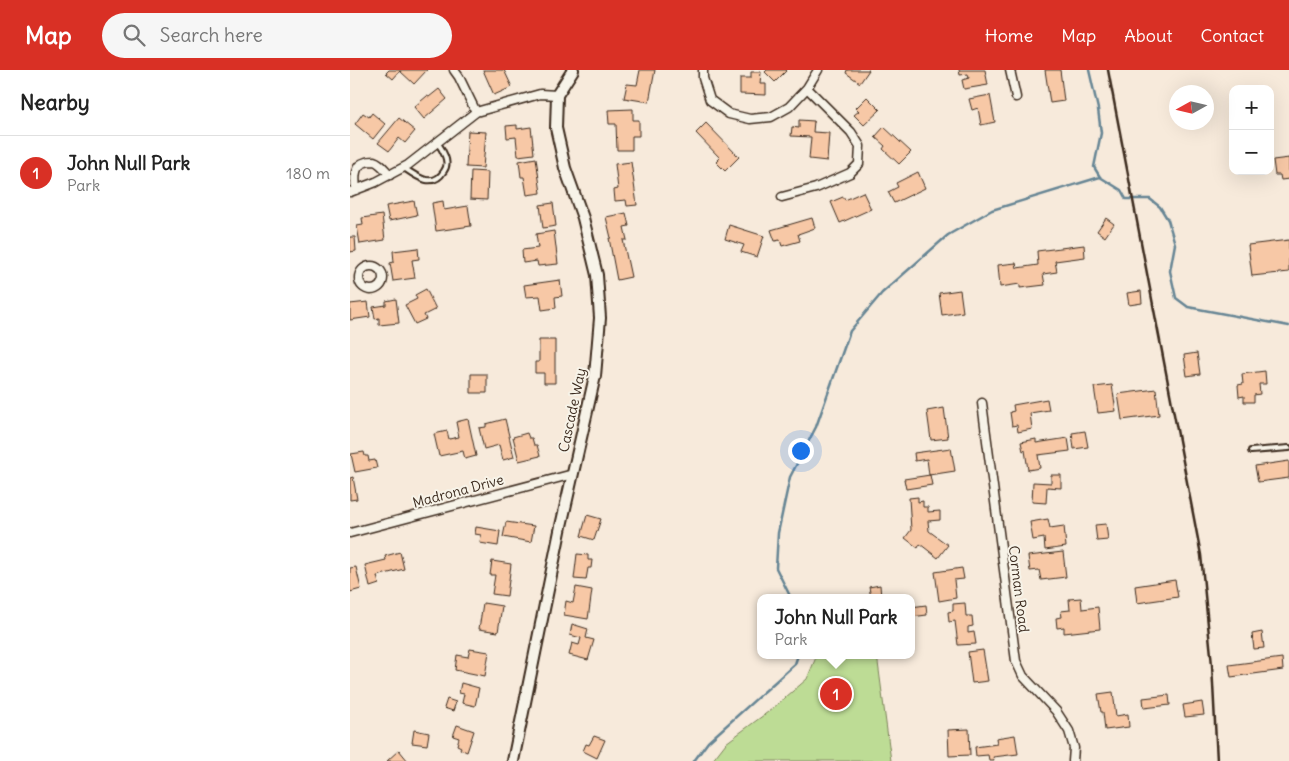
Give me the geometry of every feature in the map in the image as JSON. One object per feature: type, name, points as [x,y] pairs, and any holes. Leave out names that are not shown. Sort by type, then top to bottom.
[{"type":"street","points":[[454,70],[476,112]]},
{"type":"street","points":[[353,191],[404,168],[476,112],[540,94],[557,95],[573,70]]},
{"type":"street","points":[[704,70],[704,78],[710,100],[729,114],[750,119],[771,117],[788,107],[807,88],[818,70]]},
{"type":"street","points":[[1010,70],[1016,97]]},
{"type":"street","points":[[782,197],[816,188],[850,173],[859,164],[860,146],[851,132],[807,88]]},
{"type":"street","name":"Cascade Way","points":[[513,761],[561,526],[595,376],[600,318],[597,275],[583,218],[565,168],[556,128],[557,95]]},
{"type":"street","points":[[353,191],[358,166],[363,162],[373,161],[380,164],[390,175]]},
{"type":"street","points":[[350,280],[359,278]]},
{"type":"street","name":"Corman Road","points":[[982,403],[1016,660],[1024,676],[1056,711],[1069,731],[1074,748],[1073,761]]},
{"type":"street","name":"Madrona Drive","points":[[350,533],[573,474]]},
{"type":"lane","points":[[404,168],[417,177],[431,181],[439,178],[446,169],[446,157],[437,142]]},
{"type":"lane","points":[[1251,452],[1289,448]]},
{"type":"green space","points":[[815,659],[878,659],[891,761],[712,761],[726,743],[772,709],[807,679]]},
{"type":"building","points":[[389,70],[427,70],[414,84],[400,71],[393,79],[386,73]]},
{"type":"building","points":[[483,70],[504,70],[512,87],[494,95]]},
{"type":"building","points":[[640,70],[655,70],[649,102],[624,98],[627,84],[637,85]]},
{"type":"building","points":[[767,70],[787,70],[775,82],[765,72]]},
{"type":"building","points":[[847,70],[869,70],[860,83],[846,73]]},
{"type":"building","points":[[959,70],[985,70],[988,85],[964,89],[962,80],[969,78],[968,74],[960,75]]},
{"type":"building","points":[[1045,70],[1060,70],[1064,101],[1050,103]]},
{"type":"building","points":[[751,72],[761,72],[760,84],[766,84],[766,95],[740,94],[740,78],[751,78]]},
{"type":"building","points":[[439,89],[447,99],[424,119],[414,107]]},
{"type":"building","points":[[990,95],[995,122],[981,125],[978,108],[972,110],[969,99]]},
{"type":"building","points":[[867,97],[880,110],[864,125],[854,115],[859,111],[856,108]]},
{"type":"building","points":[[633,109],[633,120],[639,120],[639,136],[632,136],[632,150],[617,150],[616,124],[609,124],[608,110]]},
{"type":"building","points":[[363,113],[369,117],[372,113],[385,124],[373,139],[355,124]]},
{"type":"building","points":[[399,118],[415,131],[405,143],[399,138],[389,151],[378,143]]},
{"type":"building","points":[[799,120],[814,121],[813,132],[829,133],[827,161],[809,159],[811,137],[791,136],[792,127],[799,128]]},
{"type":"building","points":[[706,123],[739,157],[725,171],[716,162],[720,158],[696,133]]},
{"type":"building","points":[[517,125],[517,129],[531,127],[534,154],[518,156],[516,137],[507,138],[506,126]]},
{"type":"building","points":[[884,127],[911,152],[899,164],[883,149],[885,146],[875,137]]},
{"type":"building","points":[[468,131],[486,132],[483,168],[466,167]]},
{"type":"building","points":[[536,158],[541,193],[527,195],[524,177],[521,177],[519,161]]},
{"type":"building","points":[[1289,158],[1289,179],[1281,180],[1280,175],[1275,175],[1274,160]]},
{"type":"building","points":[[631,162],[637,205],[627,206],[626,200],[615,201],[614,190],[618,189],[615,164]]},
{"type":"building","points":[[471,171],[488,172],[487,200],[470,199]]},
{"type":"building","points":[[918,172],[925,188],[894,203],[888,192],[898,187],[896,183]]},
{"type":"building","points":[[863,192],[871,209],[840,223],[831,202],[843,197],[845,200]]},
{"type":"building","points":[[414,201],[417,215],[389,221],[386,206]]},
{"type":"building","points":[[443,201],[444,210],[468,206],[471,226],[436,231],[432,203]]},
{"type":"building","points":[[553,203],[556,226],[543,228],[540,205]]},
{"type":"building","points":[[626,213],[629,226],[624,227],[627,240],[623,240],[631,277],[617,280],[606,217]]},
{"type":"building","points":[[382,215],[385,240],[360,244],[357,226],[363,225],[362,218]]},
{"type":"building","points":[[812,218],[815,228],[798,234],[800,241],[782,246],[780,240],[775,241],[771,230]]},
{"type":"building","points":[[1106,218],[1114,224],[1105,237],[1097,231]]},
{"type":"building","points":[[729,225],[764,236],[757,257],[741,252],[744,245],[725,239]]},
{"type":"building","points":[[554,231],[558,264],[538,266],[537,261],[523,263],[522,250],[538,248],[536,234]]},
{"type":"building","points":[[350,237],[355,237],[356,251],[350,252]]},
{"type":"building","points":[[1289,240],[1289,272],[1252,276],[1248,245]]},
{"type":"building","points":[[1084,245],[1085,257],[1055,261],[1057,272],[1043,274],[1045,285],[1020,288],[1020,284],[1000,287],[998,265],[1016,263],[1017,268],[1038,265],[1037,251]]},
{"type":"building","points":[[418,248],[419,259],[412,260],[415,278],[393,281],[390,263],[394,262],[393,251]]},
{"type":"building","points":[[560,280],[562,296],[555,297],[556,308],[542,310],[540,296],[526,297],[524,285]]},
{"type":"building","points":[[426,289],[436,309],[424,315],[426,319],[415,324],[405,305],[417,299],[415,295]]},
{"type":"building","points":[[960,290],[963,312],[942,315],[939,293]]},
{"type":"building","points":[[1141,291],[1142,303],[1129,305],[1127,293]]},
{"type":"building","points":[[396,299],[399,323],[379,325],[379,318],[375,319],[373,307],[386,305],[386,301]]},
{"type":"building","points":[[368,302],[370,317],[350,320],[350,304]]},
{"type":"building","points":[[539,340],[555,340],[555,383],[544,383],[544,373],[535,373],[535,362],[539,362]]},
{"type":"building","points":[[1197,353],[1200,374],[1187,376],[1184,355]]},
{"type":"building","points":[[1265,371],[1266,384],[1259,384],[1260,394],[1254,395],[1254,402],[1244,402],[1244,396],[1239,397],[1238,385],[1243,384],[1242,374]]},
{"type":"building","points":[[471,374],[487,374],[487,393],[471,393]]},
{"type":"building","points":[[1112,385],[1116,411],[1098,413],[1094,387]]},
{"type":"building","points":[[1156,389],[1159,415],[1122,420],[1118,394]]},
{"type":"building","points":[[1047,399],[1049,410],[1030,413],[1032,429],[1018,432],[1017,425],[1012,426],[1010,412],[1014,411],[1013,405]]},
{"type":"building","points":[[944,408],[948,438],[931,440],[927,411]]},
{"type":"building","points":[[468,419],[476,456],[465,459],[463,451],[439,456],[434,434],[447,431],[449,439],[459,437],[456,422]]},
{"type":"building","points":[[505,419],[514,457],[503,460],[499,445],[484,449],[479,428]]},
{"type":"building","points":[[1085,431],[1088,447],[1074,449],[1072,433]]},
{"type":"building","points":[[527,433],[529,438],[532,438],[534,445],[537,445],[540,456],[519,461],[513,437]]},
{"type":"building","points":[[1068,438],[1070,451],[1038,455],[1040,468],[1028,470],[1025,450],[1023,451],[1021,442],[1036,439],[1036,443]]},
{"type":"building","points":[[951,448],[955,471],[929,475],[927,459],[915,461],[914,453]]},
{"type":"building","points":[[364,452],[365,456],[368,456],[369,461],[375,460],[377,468],[355,472],[351,454]]},
{"type":"building","points":[[1289,461],[1289,478],[1258,482],[1255,466]]},
{"type":"building","points":[[930,475],[932,485],[906,489],[904,479]]},
{"type":"building","points":[[1051,475],[1061,475],[1061,488],[1047,487],[1046,503],[1032,502],[1033,482],[1051,483]]},
{"type":"building","points":[[353,477],[357,499],[350,500],[350,478]]},
{"type":"building","points":[[918,497],[918,502],[923,501],[923,507],[928,507],[928,512],[940,511],[940,520],[928,521],[929,531],[948,545],[938,558],[920,544],[918,548],[905,538],[911,530],[909,498]]},
{"type":"building","points":[[587,515],[601,519],[594,540],[581,536]]},
{"type":"building","points":[[1048,519],[1050,528],[1064,526],[1066,547],[1045,550],[1044,538],[1033,540],[1030,522]]},
{"type":"building","points":[[506,522],[534,526],[531,542],[503,537]]},
{"type":"building","points":[[1106,524],[1108,540],[1097,541],[1095,525]]},
{"type":"building","points":[[476,527],[500,531],[498,546],[480,543],[481,535],[475,534]]},
{"type":"building","points":[[400,552],[404,569],[377,576],[379,584],[370,587],[365,565],[386,560],[385,556]]},
{"type":"building","points":[[1063,552],[1066,577],[1041,580],[1039,570],[1030,571],[1028,556]]},
{"type":"building","points":[[577,554],[588,555],[588,560],[592,560],[591,568],[588,568],[586,580],[574,579]]},
{"type":"building","points":[[492,561],[511,564],[507,596],[492,594],[495,575],[490,575]]},
{"type":"building","points":[[356,567],[361,589],[350,592],[350,568]]},
{"type":"building","points":[[962,568],[964,579],[954,580],[956,598],[939,601],[935,572]]},
{"type":"building","points":[[1175,580],[1178,597],[1137,603],[1135,586]]},
{"type":"building","points":[[880,585],[881,594],[870,594],[869,587]]},
{"type":"building","points":[[576,587],[592,590],[588,619],[564,615],[566,601],[573,603]]},
{"type":"building","points":[[1081,598],[1082,609],[1098,607],[1100,629],[1064,633],[1064,627],[1057,628],[1056,618],[1062,617],[1061,611],[1070,610],[1069,599]]},
{"type":"building","points":[[483,603],[502,606],[498,632],[479,629]]},
{"type":"building","points":[[965,603],[966,616],[972,616],[973,626],[968,627],[968,633],[974,632],[976,644],[958,645],[955,621],[949,622],[948,612],[953,611],[953,604]]},
{"type":"building","points":[[926,605],[927,615],[915,616],[915,606]]},
{"type":"building","points":[[572,624],[588,629],[586,638],[594,640],[588,660],[569,655],[572,643],[579,645],[581,638],[570,635]]},
{"type":"building","points":[[1262,632],[1264,648],[1254,649],[1252,634]]},
{"type":"building","points":[[470,649],[489,652],[485,676],[455,670],[457,655],[468,657]]},
{"type":"building","points":[[983,650],[988,681],[972,683],[968,652]]},
{"type":"building","points":[[1282,658],[1283,670],[1231,677],[1229,665]]},
{"type":"building","points":[[461,683],[479,688],[475,706],[462,703],[464,694],[459,693]]},
{"type":"building","points":[[1113,692],[1116,716],[1128,714],[1129,727],[1105,730],[1098,694]]},
{"type":"building","points":[[1169,695],[1170,705],[1144,708],[1143,698]]},
{"type":"building","points":[[447,699],[456,702],[453,711],[444,708]]},
{"type":"building","points":[[1202,702],[1204,715],[1185,717],[1183,705]]},
{"type":"building","points":[[457,725],[474,731],[467,752],[460,749],[461,747],[457,745],[459,738],[453,736]]},
{"type":"building","points":[[969,729],[970,755],[949,756],[948,730]]},
{"type":"building","points":[[414,730],[429,733],[427,745],[412,743]]},
{"type":"building","points":[[1015,735],[1018,754],[993,757],[994,760],[989,760],[988,755],[976,756],[975,747],[997,744],[996,738]]},
{"type":"building","points":[[594,736],[605,740],[597,758],[583,751],[586,744],[589,745]]},
{"type":"building","points":[[399,750],[408,761],[387,761]]},
{"type":"waterway","points":[[1089,70],[1098,109],[1101,133],[1094,167],[1100,177],[1121,190],[1126,199],[1150,199],[1160,207],[1168,220],[1175,244],[1170,271],[1176,298],[1188,307],[1289,326]]},
{"type":"waterway","points":[[789,594],[776,568],[778,533],[790,477],[816,427],[850,331],[882,293],[948,235],[992,210],[1100,177]]},
{"type":"waterway","points":[[694,761],[708,742],[795,664],[797,659]]},
{"type":"railway","points":[[1108,70],[1201,555],[1212,665],[1217,761]]},
{"type":"place","name":"John Null Park","points":[[836,694]]}]
